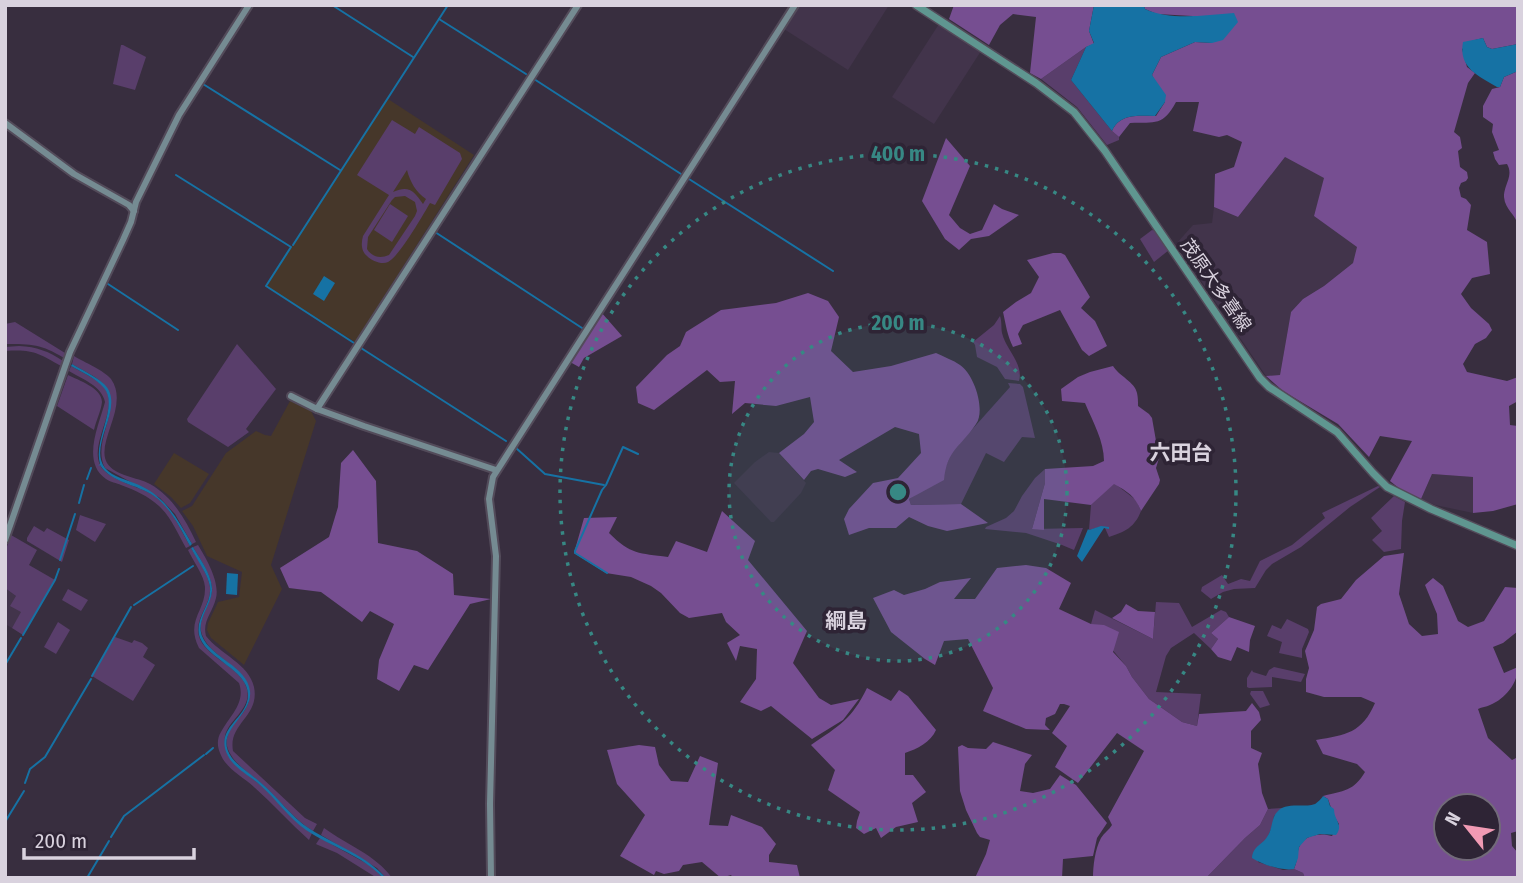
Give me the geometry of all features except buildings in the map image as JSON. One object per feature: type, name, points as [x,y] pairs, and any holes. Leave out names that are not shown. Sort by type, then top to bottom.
[{"type":"main road","name":"茂原大多喜線","points":[[916,5],[1036,83],[1074,112],[1105,151],[1252,367],[1269,387],[1337,432],[1387,487],[1518,546]]},
{"type":"street","points":[[5,540],[70,352],[123,240],[136,202],[179,115],[249,5]]},
{"type":"street","points":[[317,409],[578,5]]},
{"type":"street","points":[[491,878],[495,556],[489,499],[493,477],[795,5]]},
{"type":"street","points":[[5,123],[74,174],[129,205],[134,211]]},
{"type":"street","points":[[290,396],[317,409],[496,470]]},
{"type":"shaded area","points":[[799,5],[889,5],[848,70],[784,29]]},
{"type":"shaded area","points":[[954,5],[1094,5],[1089,31],[1094,44],[1041,79],[1030,73],[1036,17],[1013,14],[1000,25],[989,45],[949,19]]},
{"type":"shaded area","points":[[1144,5],[1518,5],[1518,44],[1492,49],[1487,47],[1483,38],[1462,49],[1467,67],[1475,73],[1468,83],[1454,132],[1460,137],[1462,148],[1458,151],[1460,167],[1467,172],[1468,178],[1459,188],[1461,197],[1471,205],[1467,230],[1487,242],[1490,274],[1472,278],[1461,294],[1492,330],[1486,338],[1475,344],[1463,364],[1467,372],[1507,381],[1518,377],[1518,401],[1509,406],[1510,425],[1518,426],[1518,504],[1473,513],[1473,477],[1432,474],[1421,499],[1400,489],[1390,481],[1412,441],[1380,436],[1369,457],[1338,424],[1283,391],[1266,376],[1280,375],[1291,312],[1303,299],[1353,263],[1357,247],[1314,216],[1324,178],[1285,157],[1238,217],[1214,207],[1215,174],[1234,167],[1242,142],[1227,135],[1219,137],[1193,131],[1199,102],[1176,102],[1163,119],[1130,123],[1119,137],[1112,131],[1115,125],[1125,118],[1156,116],[1165,102],[1152,75],[1161,57],[1195,42],[1212,43],[1192,16],[1157,14],[1145,9]]},
{"type":"shaded area","points":[[939,24],[981,51],[934,124],[892,97]]},
{"type":"shaded area","points":[[121,45],[146,57],[135,90],[113,84]]},
{"type":"shaded area","points":[[1086,47],[1071,80],[1119,137],[1119,140],[1107,145],[1077,107],[1041,79]]},
{"type":"shaded area","points":[[1518,71],[1518,226],[1504,197],[1509,168],[1507,164],[1499,165],[1495,159],[1493,152],[1499,150],[1492,132],[1493,124],[1483,117],[1483,106],[1492,89],[1500,87],[1504,77]]},
{"type":"shaded area","points":[[388,99],[474,155],[355,342],[266,286]]},
{"type":"shaded area","points":[[392,120],[415,134],[419,127],[460,153],[462,159],[435,205],[430,203],[393,259],[386,263],[377,262],[367,256],[362,241],[389,195],[357,175]],"holes":[[[407,170],[414,186],[426,199],[423,204],[411,190],[393,192]],[[405,196],[415,202],[415,216],[389,255],[374,255],[367,249],[368,237],[392,200]]]},
{"type":"shaded area","points":[[946,138],[970,166],[949,215],[960,228],[970,234],[982,230],[994,204],[1019,215],[989,236],[971,239],[959,250],[945,239],[922,201]]},
{"type":"shaded area","points":[[1285,157],[1325,178],[1314,216],[1358,247],[1353,263],[1303,299],[1291,312],[1280,375],[1266,376],[1176,244],[1193,225],[1212,223],[1214,207],[1238,217]]},
{"type":"shaded area","points":[[390,204],[408,216],[392,242],[374,230]]},
{"type":"shaded area","points":[[1152,230],[1156,231],[1169,250],[1154,262],[1140,239]]},
{"type":"shaded area","points":[[1053,253],[1065,255],[1090,297],[1081,308],[1095,321],[1107,346],[1089,356],[1082,350],[1060,310],[1023,325],[1018,334],[1022,344],[1013,347],[1009,338],[1003,312],[1031,293],[1039,277],[1027,260]]},
{"type":"shaded area","points":[[808,293],[828,301],[839,317],[831,351],[853,372],[891,366],[936,353],[960,365],[970,376],[979,402],[979,418],[951,455],[944,480],[909,499],[911,505],[961,504],[988,523],[947,531],[909,517],[896,528],[869,528],[849,535],[844,519],[849,509],[873,483],[898,478],[921,453],[919,434],[895,427],[839,460],[857,472],[845,477],[818,469],[811,471],[804,480],[779,453],[804,434],[814,422],[810,397],[776,406],[745,403],[732,414],[735,381],[720,382],[707,370],[654,410],[638,403],[636,387],[667,355],[680,346],[686,332],[721,310],[776,303]]},
{"type":"shaded area","points":[[601,312],[622,336],[584,358],[579,367],[570,362]]},
{"type":"shaded area","points":[[1000,316],[1004,339],[1019,369],[1019,381],[1005,379],[997,367],[977,357],[973,342],[994,325]]},
{"type":"shaded area","points":[[15,322],[65,353],[64,358],[36,346],[5,344],[5,324]]},
{"type":"shaded area","points":[[237,344],[276,389],[246,429],[249,432],[228,447],[187,419]]},
{"type":"shaded area","points":[[19,346],[47,352],[63,361],[61,366],[35,353],[5,351],[5,347]]},
{"type":"shaded area","points":[[74,356],[108,376],[116,390],[115,412],[105,445],[107,463],[115,471],[150,484],[165,495],[183,517],[196,542],[192,544],[175,514],[160,498],[105,468],[102,447],[111,405],[110,395],[99,380],[72,364]]},
{"type":"shaded area","points":[[71,366],[100,383],[108,394],[109,403],[99,445],[100,465],[110,475],[150,493],[162,502],[190,546],[186,548],[167,515],[155,502],[108,480],[99,472],[93,453],[105,402],[96,387],[69,371]]},
{"type":"shaded area","points":[[1113,366],[1136,389],[1138,406],[1152,418],[1159,458],[1156,468],[1159,484],[1141,511],[1130,495],[1114,484],[1091,505],[1044,499],[1044,530],[1032,529],[1045,483],[1045,469],[1093,466],[1104,461],[1100,439],[1085,403],[1062,401],[1061,389],[1078,377]]},
{"type":"shaded area","points":[[68,375],[89,385],[101,397],[94,430],[57,406]]},
{"type":"shaded area","points":[[1008,383],[1020,384],[1023,387],[1035,438],[1022,437],[1004,462],[986,453],[961,504],[911,505],[909,499],[945,468],[952,452],[1010,387]]},
{"type":"shaded area","points":[[290,401],[311,411],[316,421],[271,565],[282,589],[244,665],[211,638],[207,630],[218,602],[239,597],[242,572],[207,556],[193,526],[182,511],[192,506],[226,453],[256,431],[271,436]]},
{"type":"shaded area","points":[[353,450],[376,481],[378,543],[417,551],[453,574],[454,595],[491,599],[470,604],[428,670],[414,665],[399,691],[377,679],[379,660],[394,624],[370,611],[362,622],[321,592],[289,588],[280,568],[329,537],[338,507],[341,463]]},
{"type":"shaded area","points":[[769,452],[779,453],[806,483],[801,493],[774,522],[734,483]]},
{"type":"shaded area","points":[[174,453],[209,474],[190,503],[181,508],[154,484]]},
{"type":"shaded area","points":[[1045,469],[1045,483],[1032,529],[1083,528],[1074,550],[1026,533],[985,529],[1014,511],[1035,478]]},
{"type":"shaded area","points":[[1432,474],[1474,477],[1473,513],[1435,505],[1421,499]]},
{"type":"shaded area","points":[[1114,483],[1136,500],[1141,511],[1129,528],[1109,537],[1105,528],[1089,530],[1091,505]]},
{"type":"shaded area","points":[[1380,487],[1350,507],[1301,547],[1272,564],[1255,588],[1234,589],[1211,599],[1201,591],[1202,587],[1222,575],[1228,584],[1241,579],[1250,581],[1260,561],[1292,545],[1325,518],[1322,513]]},
{"type":"shaded area","points":[[1394,496],[1405,502],[1401,549],[1384,552],[1372,540],[1382,531],[1371,518]]},
{"type":"shaded area","points":[[722,511],[755,541],[748,560],[807,631],[793,663],[819,698],[831,705],[859,699],[843,720],[812,739],[771,706],[761,711],[740,702],[756,679],[757,649],[740,646],[736,661],[727,643],[740,635],[726,622],[722,613],[689,618],[651,586],[631,577],[606,573],[574,553],[584,518],[617,517],[609,533],[636,552],[668,557],[676,541],[707,552]]},
{"type":"shaded area","points":[[80,515],[106,524],[95,542],[76,530]]},
{"type":"shaded area","points":[[34,526],[44,532],[47,528],[69,540],[62,562],[27,541]]},
{"type":"shaded area","points":[[11,535],[37,550],[29,565],[55,580],[23,635],[12,628],[21,612],[10,606],[16,596],[5,588],[5,552]]},
{"type":"shaded area","points":[[198,545],[211,570],[217,592],[205,626],[206,636],[246,672],[254,687],[253,706],[235,733],[233,751],[305,818],[317,824],[313,831],[241,767],[228,750],[228,735],[248,705],[249,693],[241,676],[203,637],[201,625],[212,586],[206,568],[193,547]]},
{"type":"shaded area","points":[[191,548],[210,587],[210,594],[198,625],[200,639],[210,652],[239,675],[247,689],[246,702],[225,736],[228,755],[312,833],[309,840],[254,787],[230,768],[220,753],[219,737],[239,703],[241,690],[239,683],[199,648],[195,638],[195,623],[203,603],[205,587],[188,550]]},
{"type":"shaded area","points":[[1404,553],[1399,594],[1409,624],[1422,636],[1438,634],[1437,614],[1425,585],[1433,578],[1443,586],[1458,621],[1468,627],[1484,621],[1505,587],[1518,588],[1518,631],[1493,647],[1504,673],[1518,667],[1516,679],[1501,699],[1478,709],[1488,738],[1512,760],[1518,757],[1518,831],[1511,833],[1512,846],[1518,853],[1518,878],[1305,878],[1303,873],[1294,869],[1303,841],[1322,834],[1332,836],[1339,824],[1328,799],[1323,796],[1352,787],[1365,772],[1357,764],[1323,754],[1316,740],[1344,734],[1359,727],[1375,703],[1361,697],[1324,697],[1306,692],[1309,668],[1305,651],[1314,630],[1317,607],[1341,599],[1356,580],[1384,556]]},
{"type":"shaded area","points":[[1026,565],[1046,568],[1071,583],[1059,609],[1091,624],[1104,625],[1119,632],[1113,652],[1149,699],[1182,722],[1197,726],[1199,714],[1246,711],[1252,703],[1259,712],[1261,720],[1251,731],[1251,748],[1262,753],[1258,764],[1262,793],[1268,809],[1260,825],[1206,878],[1093,878],[1099,842],[1112,825],[1108,817],[1144,751],[1117,733],[1078,783],[1055,767],[1067,746],[1052,733],[1070,706],[1060,704],[1055,714],[1046,718],[1045,725],[1050,730],[1026,729],[983,711],[993,688],[968,639],[944,641],[935,665],[891,632],[873,598],[894,590],[904,595],[940,582],[971,578],[954,599],[975,599],[997,568]]},
{"type":"shaded area","points":[[5,588],[16,596],[22,612],[12,628],[5,624]]},
{"type":"shaded area","points":[[68,589],[88,600],[81,611],[62,600]]},
{"type":"shaded area","points":[[1156,602],[1179,603],[1192,627],[1221,610],[1229,617],[1211,633],[1218,639],[1211,649],[1194,633],[1171,648],[1166,656],[1156,692],[1201,694],[1197,726],[1182,722],[1149,699],[1091,624],[1095,610],[1153,639]]},
{"type":"shaded area","points":[[1126,604],[1138,611],[1155,612],[1153,639],[1112,618],[1121,612]]},
{"type":"shaded area","points":[[1229,617],[1255,626],[1249,652],[1237,647],[1231,661],[1218,657],[1211,649],[1218,639],[1211,633]]},
{"type":"shaded area","points":[[1287,619],[1308,629],[1302,658],[1279,653],[1282,642],[1267,636],[1272,625],[1281,629]]},
{"type":"shaded area","points":[[58,622],[70,630],[56,654],[44,647]]},
{"type":"shaded area","points":[[115,637],[132,643],[134,640],[142,643],[148,648],[143,657],[155,665],[133,701],[92,676]]},
{"type":"shaded area","points":[[1274,667],[1305,674],[1301,682],[1272,677],[1272,687],[1247,687],[1247,678],[1252,670],[1266,676]]},
{"type":"shaded area","points":[[867,688],[891,701],[899,690],[908,696],[936,730],[923,744],[905,753],[905,775],[913,775],[926,792],[912,803],[918,822],[896,827],[881,838],[876,828],[864,834],[856,828],[860,812],[828,790],[835,770],[811,745],[844,721]]},
{"type":"shaded area","points":[[1251,691],[1263,691],[1270,705],[1260,708],[1250,694]]},
{"type":"shaded area","points":[[993,742],[1032,755],[1025,764],[1020,791],[1033,793],[1050,789],[1060,775],[1076,785],[1107,823],[1097,838],[1093,856],[1063,859],[1062,878],[975,878],[990,840],[980,837],[966,810],[960,791],[958,747],[962,745],[986,749]]},
{"type":"shaded area","points":[[639,745],[655,747],[659,765],[671,781],[688,782],[700,756],[718,763],[709,825],[728,826],[731,815],[762,827],[776,844],[769,855],[769,862],[797,865],[800,878],[733,878],[731,875],[721,878],[702,862],[683,865],[679,871],[664,874],[656,871],[654,875],[620,856],[645,815],[617,784],[607,750]]},
{"type":"shaded area","points":[[1283,808],[1274,816],[1258,862],[1283,870],[1294,869],[1303,873],[1305,878],[1206,878],[1260,825],[1268,809]]},
{"type":"shaded area","points":[[324,828],[370,857],[392,878],[386,878],[377,868],[321,835]]},
{"type":"shaded area","points":[[320,838],[373,867],[383,878],[377,878],[337,853],[316,844]]},
{"type":"water","points":[[1094,5],[1144,5],[1145,9],[1155,13],[1177,16],[1234,13],[1238,22],[1223,40],[1212,43],[1195,42],[1161,57],[1152,75],[1166,95],[1165,102],[1155,116],[1125,118],[1115,125],[1112,131],[1071,80],[1086,47],[1094,43],[1089,31]]},
{"type":"water","points":[[1483,38],[1487,47],[1492,49],[1518,44],[1518,71],[1504,77],[1500,87],[1477,75],[1464,58],[1463,42]]},
{"type":"water","points":[[324,276],[335,283],[324,301],[313,294]]},
{"type":"water","points":[[72,364],[104,384],[110,393],[110,414],[100,448],[105,468],[157,496],[176,518],[192,544],[190,546],[175,519],[160,501],[147,492],[117,480],[98,466],[100,445],[109,404],[108,395],[101,384],[71,366]]},
{"type":"water","points":[[1101,526],[1109,529],[1104,528],[1082,562],[1077,556],[1088,529]]},
{"type":"water","points":[[193,547],[212,585],[211,597],[201,624],[202,636],[213,650],[236,668],[247,682],[250,691],[246,709],[227,740],[227,748],[232,758],[303,824],[360,857],[386,878],[356,857],[306,830],[228,756],[225,738],[247,703],[248,694],[241,678],[211,652],[200,638],[199,625],[210,587],[191,548]]},
{"type":"water","points":[[227,573],[238,574],[237,595],[226,594]]},
{"type":"water","points":[[1323,796],[1334,809],[1339,825],[1336,835],[1320,834],[1307,838],[1299,847],[1294,869],[1273,867],[1252,858],[1256,848],[1269,834],[1278,811],[1286,807],[1315,804]]},
{"type":"waterway","points":[[332,5],[413,57]]},
{"type":"waterway","points":[[293,245],[448,5]]},
{"type":"waterway","points":[[439,19],[526,74]]},
{"type":"waterway","points":[[534,79],[681,174]]},
{"type":"waterway","points":[[203,84],[340,170]]},
{"type":"waterway","points":[[176,175],[291,247],[266,286],[354,343]]},
{"type":"waterway","points":[[689,179],[833,271]]},
{"type":"waterway","points":[[435,232],[582,328]]},
{"type":"waterway","points":[[108,284],[178,330]]},
{"type":"waterway","points":[[361,348],[506,441]]},
{"type":"waterway","points":[[607,573],[575,551],[623,447],[638,454]]},
{"type":"waterway","points":[[516,448],[545,474],[604,485]]},
{"type":"waterway","points":[[87,479],[91,468]]},
{"type":"waterway","points":[[79,503],[84,485]]},
{"type":"waterway","points":[[60,560],[75,514]]},
{"type":"waterway","points":[[134,605],[193,566]]},
{"type":"waterway","points":[[23,635],[59,569]]},
{"type":"waterway","points":[[92,676],[131,607]]},
{"type":"waterway","points":[[5,665],[21,638]]},
{"type":"waterway","points":[[25,783],[30,769],[45,757],[91,679]]},
{"type":"waterway","points":[[206,754],[213,748]]},
{"type":"waterway","points":[[111,837],[124,816],[204,755]]},
{"type":"waterway","points":[[5,822],[24,791]]},
{"type":"waterway","points":[[87,878],[109,841]]},
{"type":"district","name":"六田台","points":[[1181,453]]},
{"type":"district","name":"綱島","points":[[846,621]]}]
